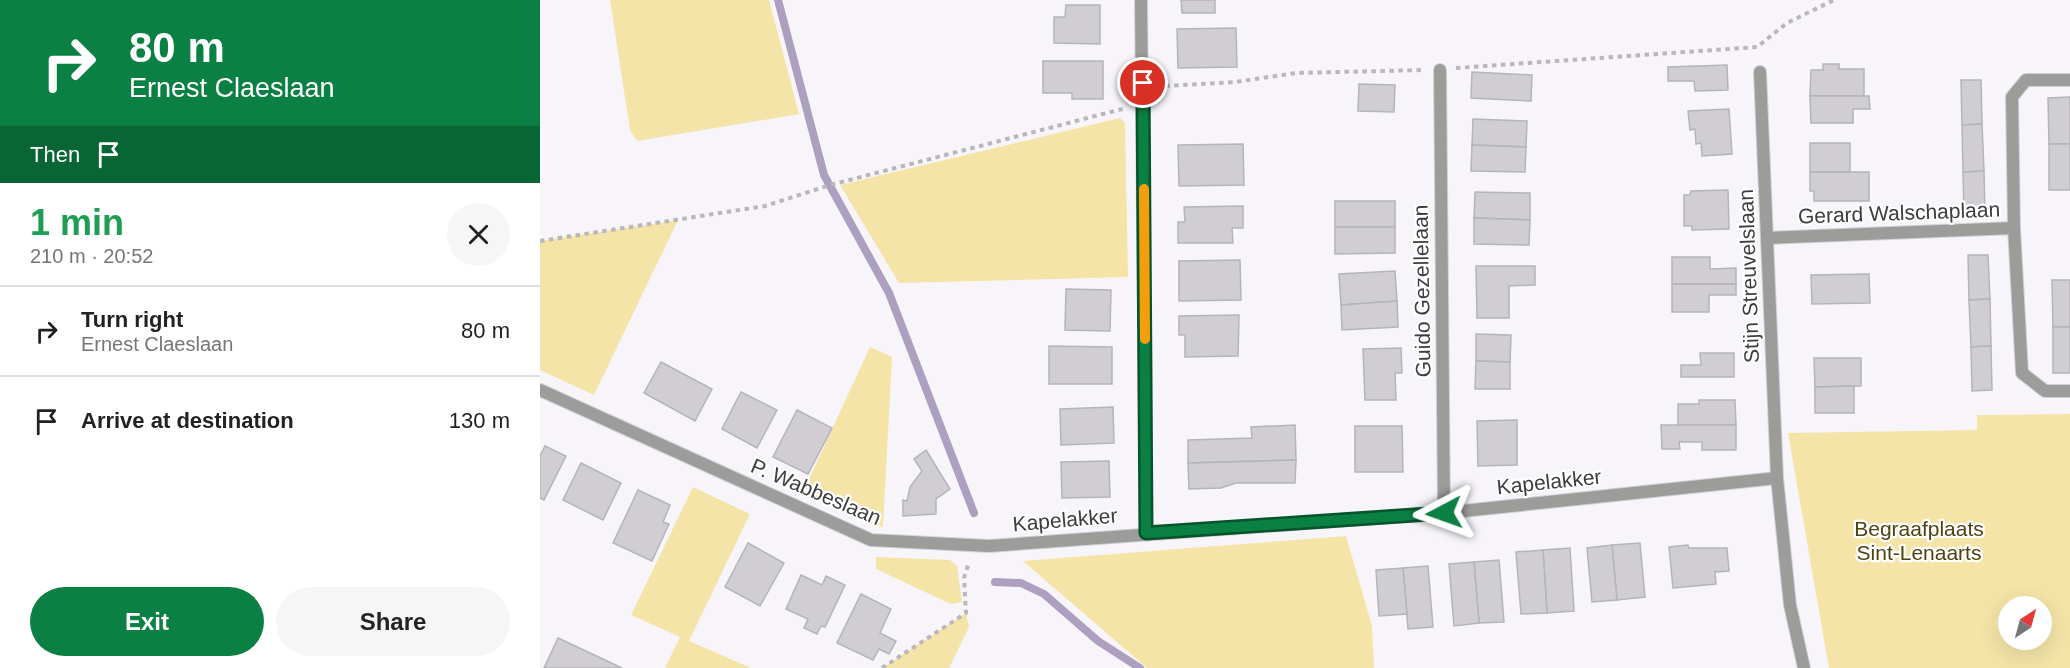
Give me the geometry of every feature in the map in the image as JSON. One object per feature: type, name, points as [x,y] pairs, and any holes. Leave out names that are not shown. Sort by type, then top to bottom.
[{"type":"street","points":[[1141,0],[1144,104],[1146,533]]},
{"type":"street","name":"Guido Gezellelaan","points":[[1440,70],[1444,513]]},
{"type":"street","name":"Stijn Streuvelslaan","points":[[1760,72],[1777,478]]},
{"type":"street","points":[[2014,228],[2012,97],[2026,80],[2070,80]]},
{"type":"street","name":"Gerard Walschaplaan","points":[[1768,238],[2014,228],[2022,373],[2045,391],[2070,391]]},
{"type":"street","name":"P. Wabbeslaan","points":[[540,390],[871,540],[989,546]]},
{"type":"street","points":[[1777,478],[1790,605],[1804,668]]},
{"type":"street","name":"Kapelakker","points":[[989,546],[1444,513],[1777,478]]},
{"type":"path","points":[[1757,47],[1787,23],[1834,0]]},
{"type":"path","points":[[540,241],[765,206],[830,186],[1144,104]]},
{"type":"path","points":[[882,668],[966,612],[964,578],[970,556],[989,546]]},
{"type":"green space","points":[[610,0],[769,0],[799,114],[637,141],[630,130]]},
{"type":"green space","points":[[1120,118],[1125,123],[1128,277],[899,283],[840,185]]},
{"type":"green space","points":[[678,220],[594,395],[540,370],[540,241]]},
{"type":"green space","points":[[870,347],[892,357],[883,527],[867,523],[803,492]]},
{"type":"green space","name":"Begraafplaats Sint-Lenaarts","points":[[2070,414],[2070,668],[1829,668],[1788,433],[1977,430],[1977,415]]},
{"type":"green space","points":[[693,487],[750,514],[689,641],[751,668],[665,668],[680,637],[631,615]]},
{"type":"green space","points":[[1346,536],[1372,626],[1374,668],[1147,668],[1023,561]]},
{"type":"green space","points":[[876,557],[950,560],[957,566],[962,602],[951,604],[876,569]]},
{"type":"green space","points":[[966,613],[969,627],[949,668],[882,668]]},
{"type":"building","points":[[1181,0],[1215,0],[1215,13],[1182,13]]},
{"type":"building","points":[[1066,5],[1100,5],[1100,44],[1054,43],[1054,17],[1065,17]]},
{"type":"building","points":[[1236,28],[1237,67],[1178,68],[1177,29]]},
{"type":"building","points":[[1043,61],[1103,61],[1103,99],[1072,99],[1072,93],[1043,93]]},
{"type":"building","points":[[1823,64],[1839,64],[1839,69],[1864,69],[1864,96],[1810,96],[1811,70],[1823,70]]},
{"type":"building","points":[[1727,65],[1728,90],[1695,91],[1694,81],[1668,81],[1668,67]]},
{"type":"building","points":[[1472,72],[1532,75],[1531,101],[1471,98]]},
{"type":"building","points":[[1961,80],[1981,80],[1982,124],[1962,125]]},
{"type":"building","points":[[1359,84],[1395,85],[1394,112],[1358,111]]},
{"type":"building","points":[[1810,96],[1869,96],[1870,109],[1853,109],[1853,123],[1811,123]]},
{"type":"building","points":[[2070,97],[2070,144],[2049,144],[2048,98]]},
{"type":"building","points":[[1729,109],[1732,154],[1702,156],[1701,143],[1696,144],[1695,129],[1690,130],[1688,111]]},
{"type":"building","points":[[1473,119],[1527,121],[1526,147],[1472,145]]},
{"type":"building","points":[[1982,124],[1984,171],[1963,172],[1962,125]]},
{"type":"building","points":[[1810,143],[1850,143],[1850,172],[1810,172]]},
{"type":"building","points":[[1243,144],[1244,185],[1179,186],[1178,145]]},
{"type":"building","points":[[2049,144],[2070,144],[2070,190],[2049,190]]},
{"type":"building","points":[[1472,145],[1526,147],[1525,172],[1471,171]]},
{"type":"building","points":[[1984,171],[1985,215],[1964,216],[1963,172]]},
{"type":"building","points":[[1810,172],[1869,172],[1869,201],[1814,201],[1814,191],[1810,191]]},
{"type":"building","points":[[1728,190],[1729,229],[1692,230],[1692,226],[1684,226],[1684,195],[1690,195],[1691,191]]},
{"type":"building","points":[[1475,192],[1530,193],[1530,220],[1474,218]]},
{"type":"building","points":[[1335,201],[1395,201],[1395,227],[1335,227]]},
{"type":"building","points":[[1243,206],[1243,228],[1232,228],[1233,243],[1178,243],[1178,222],[1185,222],[1184,207]]},
{"type":"building","points":[[1474,218],[1530,220],[1529,245],[1474,244]]},
{"type":"building","points":[[1335,227],[1395,227],[1395,253],[1335,254]]},
{"type":"building","points":[[1968,255],[1988,255],[1990,299],[1969,300]]},
{"type":"building","points":[[1672,257],[1710,257],[1710,269],[1736,268],[1736,284],[1672,284]]},
{"type":"building","points":[[1240,260],[1241,300],[1179,301],[1179,261]]},
{"type":"building","points":[[1476,266],[1535,266],[1535,285],[1509,286],[1509,318],[1477,318]]},
{"type":"building","points":[[1395,271],[1397,301],[1341,305],[1339,274]]},
{"type":"building","points":[[1869,274],[1870,303],[1812,304],[1811,275]]},
{"type":"building","points":[[2052,280],[2070,280],[2070,327],[2053,327]]},
{"type":"building","points":[[1672,284],[1736,284],[1736,295],[1709,295],[1709,312],[1672,312]]},
{"type":"building","points":[[1066,289],[1111,290],[1110,331],[1065,330]]},
{"type":"building","points":[[1990,299],[1991,346],[1971,347],[1969,300]]},
{"type":"building","points":[[1397,301],[1398,327],[1342,330],[1341,305]]},
{"type":"building","points":[[1239,315],[1238,356],[1185,357],[1185,335],[1179,335],[1179,316]]},
{"type":"building","points":[[2053,327],[2070,327],[2070,373],[2053,373]]},
{"type":"building","points":[[1476,334],[1511,335],[1510,362],[1476,361]]},
{"type":"building","points":[[1049,346],[1112,347],[1112,384],[1049,384]]},
{"type":"building","points":[[1991,346],[1992,390],[1972,391],[1971,347]]},
{"type":"building","points":[[1401,348],[1402,373],[1395,373],[1396,400],[1365,400],[1363,349]]},
{"type":"building","points":[[1700,353],[1734,353],[1734,377],[1681,377],[1681,365],[1701,365]]},
{"type":"building","points":[[1814,358],[1861,358],[1861,386],[1815,387]]},
{"type":"building","points":[[1476,361],[1510,362],[1510,389],[1475,389]]},
{"type":"building","points":[[661,362],[712,389],[695,421],[644,393]]},
{"type":"building","points":[[1854,386],[1854,413],[1815,413],[1815,387]]},
{"type":"building","points":[[741,392],[777,410],[757,448],[722,429]]},
{"type":"building","points":[[1699,400],[1735,400],[1736,425],[1678,425],[1678,404],[1699,404]]},
{"type":"building","points":[[1113,407],[1114,443],[1061,445],[1060,409]]},
{"type":"building","points":[[797,410],[832,428],[808,474],[773,457]]},
{"type":"building","points":[[1517,420],[1517,465],[1478,466],[1477,421]]},
{"type":"building","points":[[1295,425],[1296,460],[1188,463],[1188,440],[1252,438],[1251,427]]},
{"type":"building","points":[[1661,425],[1736,425],[1736,450],[1702,450],[1702,442],[1679,442],[1680,449],[1662,449]]},
{"type":"building","points":[[1355,426],[1402,426],[1403,472],[1355,472]]},
{"type":"building","points":[[545,446],[566,456],[544,500],[540,498],[540,456]]},
{"type":"building","points":[[926,450],[950,489],[936,499],[936,514],[903,516],[903,500],[907,501],[910,487],[922,471],[914,459]]},
{"type":"building","points":[[1296,460],[1295,483],[1236,483],[1221,488],[1189,489],[1188,463]]},
{"type":"building","points":[[1109,461],[1110,497],[1062,498],[1061,462]]},
{"type":"building","points":[[581,463],[621,483],[603,520],[563,500]]},
{"type":"building","points":[[638,490],[670,505],[663,522],[669,524],[652,561],[613,543]]},
{"type":"building","points":[[748,543],[784,563],[760,606],[725,587]]},
{"type":"building","points":[[1640,543],[1645,597],[1617,600],[1612,545]]},
{"type":"building","points":[[1612,545],[1617,600],[1592,602],[1587,548]]},
{"type":"building","points":[[1688,545],[1689,548],[1727,548],[1729,571],[1715,572],[1716,584],[1673,588],[1669,547]]},
{"type":"building","points":[[1570,548],[1574,611],[1547,613],[1543,550]]},
{"type":"building","points":[[1543,550],[1547,613],[1521,614],[1516,552]]},
{"type":"building","points":[[1499,560],[1504,622],[1479,623],[1474,562]]},
{"type":"building","points":[[1474,562],[1479,623],[1454,626],[1449,564]]},
{"type":"building","points":[[1428,566],[1433,627],[1408,629],[1403,568]]},
{"type":"building","points":[[1403,568],[1407,614],[1379,616],[1376,570]]},
{"type":"building","points":[[801,575],[822,585],[826,576],[845,585],[825,627],[821,626],[817,634],[804,628],[808,619],[786,609]]},
{"type":"building","points":[[861,594],[891,609],[880,633],[896,641],[889,654],[879,649],[873,660],[837,643]]},
{"type":"building","points":[[558,638],[622,668],[544,668]]},
{"type":"waterway","points":[[778,0],[824,175],[889,293],[974,513]]},
{"type":"waterway","points":[[995,582],[1021,583],[1044,594],[1098,641],[1140,668]]},
{"type":"slow traffic","points":[[1144,189],[1145,339]]},
{"type":"route","points":[[1143,83],[1146,533],[1444,513]]}]
